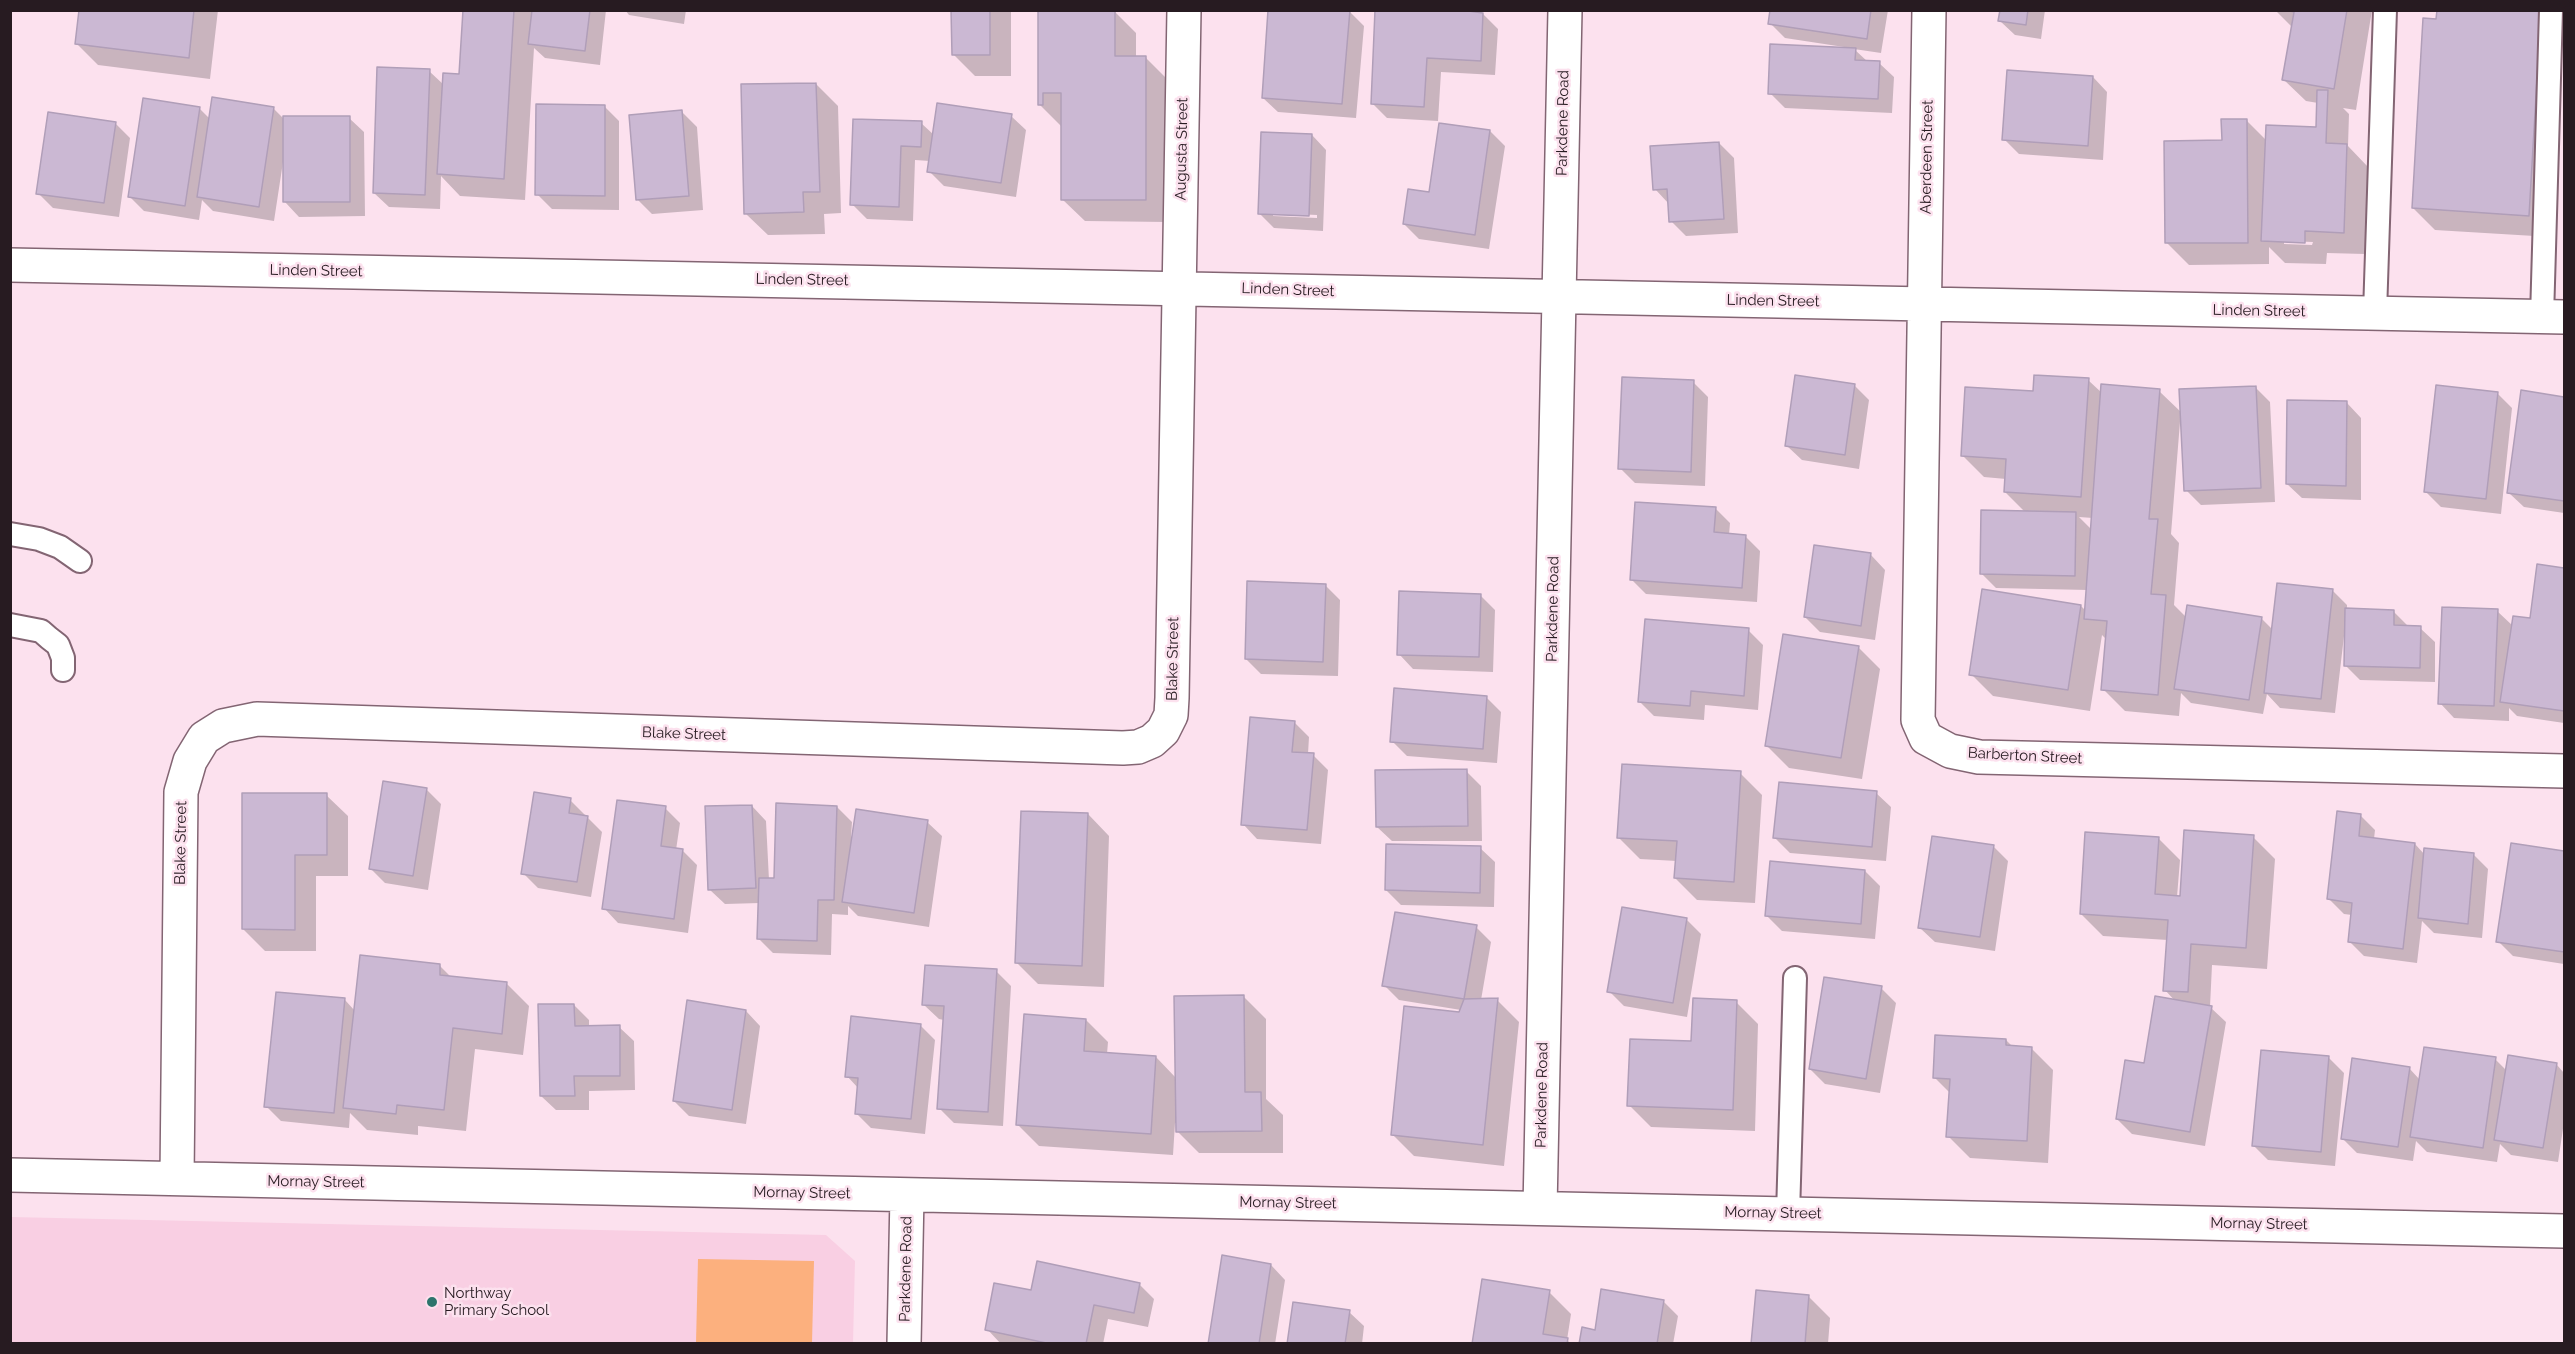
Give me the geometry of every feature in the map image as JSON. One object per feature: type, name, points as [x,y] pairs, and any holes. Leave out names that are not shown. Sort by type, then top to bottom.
[{"type":"street","name":"Augusta Street","points":[[1179,288],[1184,10]]},
{"type":"street","name":"Parkdene Road","points":[[1540,1208],[1565,10]]},
{"type":"street","name":"Aberdeen Street","points":[[1925,304],[1929,10]]},
{"type":"street","name":"Linden Street","points":[[10,265],[2553,317]]},
{"type":"street","name":"Blake Street","points":[[177,1179],[181,792],[190,760],[204,738],[223,726],[257,720],[1123,748],[1138,747],[1163,731],[1171,715],[1172,698],[1179,288]]},
{"type":"street","name":"Barberton Street","points":[[1925,304],[1918,720],[1926,738],[1950,751],[1979,757],[2565,771]]},
{"type":"street","name":"Mornay Street","points":[[10,1175],[2565,1231]]},
{"type":"street","name":"Parkdene Road","points":[[904,1344],[907,1195]]},
{"type":"lane","points":[[2375,313],[2385,10]]},
{"type":"lane","points":[[2551,10],[2553,317]]},
{"type":"lane","points":[[10,534],[39,539],[60,547],[80,561]]},
{"type":"lane","points":[[10,625],[41,631],[50,638],[58,645],[63,658],[63,670]]},
{"type":"lane","points":[[1788,1214],[1795,978]]},
{"type":"shaded area","name":"Northway Primary School","points":[[11,1217],[826,1235],[855,1261],[853,1343],[11,1344]]},
{"type":"shaded area","points":[[698,1259],[814,1261],[812,1343],[696,1343]]},
{"type":"building","points":[[79,10],[194,10],[189,58],[75,44]]},
{"type":"building","points":[[463,10],[514,10],[504,179],[437,174],[443,73],[459,74]]},
{"type":"building","points":[[532,10],[590,10],[585,51],[528,44]]},
{"type":"building","points":[[951,10],[990,10],[990,55],[952,55]]},
{"type":"building","points":[[1038,10],[1115,10],[1115,56],[1146,56],[1146,200],[1061,200],[1061,93],[1043,93],[1043,105],[1038,105]]},
{"type":"building","points":[[1268,10],[1350,10],[1342,104],[1262,98]]},
{"type":"building","points":[[1375,10],[1461,10],[1483,13],[1481,61],[1427,58],[1424,107],[1371,104]]},
{"type":"building","points":[[1770,10],[1871,10],[1867,39],[1768,24]]},
{"type":"building","points":[[2000,10],[2028,10],[2026,25],[1998,21]]},
{"type":"building","points":[[2286,10],[2347,10],[2334,89],[2282,80],[2294,12]]},
{"type":"building","points":[[2437,10],[2541,10],[2529,216],[2412,208],[2423,18],[2436,19]]},
{"type":"building","points":[[1770,44],[1856,48],[1855,60],[1880,61],[1878,99],[1768,94]]},
{"type":"building","points":[[377,67],[430,69],[425,195],[373,193]]},
{"type":"building","points":[[2007,70],[2093,76],[2088,146],[2002,140]]},
{"type":"building","points":[[816,83],[820,192],[803,192],[804,212],[744,214],[741,84]]},
{"type":"building","points":[[2317,90],[2328,90],[2326,143],[2347,144],[2344,233],[2305,231],[2305,243],[2261,241],[2266,125],[2316,127]]},
{"type":"building","points":[[212,97],[274,107],[259,207],[197,197]]},
{"type":"building","points":[[143,98],[200,107],[185,206],[128,197]]},
{"type":"building","points":[[937,103],[1012,114],[1001,183],[927,172]]},
{"type":"building","points":[[536,104],[605,105],[605,196],[535,195]]},
{"type":"building","points":[[682,110],[689,196],[636,200],[629,115]]},
{"type":"building","points":[[48,112],[116,122],[104,203],[36,194]]},
{"type":"building","points":[[283,116],[350,116],[350,202],[283,202]]},
{"type":"building","points":[[853,119],[922,121],[921,147],[901,146],[899,207],[850,205]]},
{"type":"building","points":[[2221,119],[2247,119],[2248,243],[2165,243],[2164,141],[2222,140]]},
{"type":"building","points":[[1439,123],[1490,130],[1475,235],[1403,224],[1408,189],[1429,192]]},
{"type":"building","points":[[1261,132],[1312,134],[1309,216],[1258,214]]},
{"type":"building","points":[[1719,142],[1724,219],[1669,222],[1667,189],[1653,190],[1650,146]]},
{"type":"building","points":[[1795,375],[1855,384],[1845,455],[1785,446]]},
{"type":"building","points":[[2034,375],[2089,378],[2081,497],[2004,492],[2006,459],[1961,456],[1965,387],[2033,391]]},
{"type":"building","points":[[1622,377],[1694,380],[1691,472],[1618,469]]},
{"type":"building","points":[[2101,384],[2160,389],[2149,519],[2158,519],[2151,594],[2166,595],[2158,695],[2101,690],[2107,621],[2084,619]]},
{"type":"building","points":[[2436,385],[2498,392],[2486,499],[2424,492]]},
{"type":"building","points":[[2256,386],[2261,488],[2184,491],[2179,389]]},
{"type":"building","points":[[2521,390],[2564,397],[2564,501],[2507,493]]},
{"type":"building","points":[[2287,400],[2347,401],[2346,486],[2286,484]]},
{"type":"building","points":[[1635,502],[1716,507],[1714,532],[1746,535],[1742,588],[1630,580]]},
{"type":"building","points":[[1981,510],[2076,512],[2075,576],[1980,574]]},
{"type":"building","points":[[1814,545],[1871,553],[1861,626],[1804,617]]},
{"type":"building","points":[[2537,564],[2564,568],[2564,711],[2500,702],[2513,616],[2530,618]]},
{"type":"building","points":[[1247,581],[1326,584],[1323,662],[1245,659]]},
{"type":"building","points":[[2277,583],[2333,589],[2321,699],[2264,693]]},
{"type":"building","points":[[1982,589],[2081,605],[2068,690],[1969,675]]},
{"type":"building","points":[[1399,591],[1481,594],[1479,657],[1397,655]]},
{"type":"building","points":[[2187,605],[2262,617],[2249,700],[2174,689]]},
{"type":"building","points":[[2442,607],[2498,609],[2494,706],[2438,704]]},
{"type":"building","points":[[2345,608],[2394,610],[2394,625],[2421,626],[2420,668],[2344,666]]},
{"type":"building","points":[[1645,619],[1749,628],[1744,696],[1691,691],[1690,706],[1638,702]]},
{"type":"building","points":[[1783,634],[1859,646],[1841,758],[1765,746]]},
{"type":"building","points":[[1394,688],[1487,696],[1483,749],[1390,742]]},
{"type":"building","points":[[1250,717],[1295,721],[1292,752],[1314,753],[1307,830],[1241,825]]},
{"type":"building","points":[[1622,764],[1741,771],[1734,882],[1674,878],[1677,841],[1617,838]]},
{"type":"building","points":[[1467,769],[1468,826],[1376,827],[1375,770]]},
{"type":"building","points":[[383,781],[427,788],[413,876],[369,869]]},
{"type":"building","points":[[1779,782],[1877,791],[1872,847],[1773,838]]},
{"type":"building","points":[[534,792],[571,798],[569,813],[588,816],[577,882],[521,874]]},
{"type":"building","points":[[242,793],[327,793],[327,855],[295,855],[295,930],[242,929]]},
{"type":"building","points":[[617,800],[666,806],[661,846],[683,849],[674,919],[602,909]]},
{"type":"building","points":[[776,803],[837,806],[834,900],[818,900],[817,941],[757,939],[759,878],[774,878]]},
{"type":"building","points":[[752,805],[756,888],[708,890],[705,806]]},
{"type":"building","points":[[856,809],[928,820],[914,913],[842,902]]},
{"type":"building","points":[[1021,811],[1088,813],[1082,966],[1015,963]]},
{"type":"building","points":[[2337,811],[2361,814],[2359,836],[2415,843],[2403,949],[2348,942],[2352,903],[2327,899]]},
{"type":"building","points":[[2184,830],[2254,835],[2246,948],[2191,944],[2188,992],[2163,991],[2168,920],[2080,914],[2085,832],[2159,837],[2155,894],[2180,896]]},
{"type":"building","points":[[1932,836],[1994,845],[1980,937],[1918,928]]},
{"type":"building","points":[[2511,843],[2564,851],[2564,952],[2496,942]]},
{"type":"building","points":[[1386,844],[1481,846],[1480,893],[1385,890]]},
{"type":"building","points":[[2424,848],[2474,853],[2468,924],[2418,918]]},
{"type":"building","points":[[1770,861],[1865,870],[1861,924],[1765,916]]},
{"type":"building","points":[[1622,907],[1687,918],[1673,1003],[1607,992]]},
{"type":"building","points":[[1395,912],[1477,925],[1464,999],[1382,986]]},
{"type":"building","points":[[360,955],[440,964],[440,975],[507,982],[502,1034],[453,1028],[444,1110],[397,1105],[396,1114],[343,1108]]},
{"type":"building","points":[[925,965],[997,969],[988,1112],[937,1109],[944,1006],[922,1005]]},
{"type":"building","points":[[1824,977],[1882,986],[1866,1079],[1809,1069]]},
{"type":"building","points":[[276,992],[345,998],[334,1113],[264,1107]]},
{"type":"building","points":[[1244,995],[1245,1092],[1261,1092],[1262,1131],[1176,1132],[1174,996]]},
{"type":"building","points":[[2155,996],[2212,1006],[2190,1132],[2116,1119],[2125,1060],[2144,1063]]},
{"type":"building","points":[[1498,998],[1483,1145],[1391,1135],[1404,1006],[1459,1012],[1464,999]]},
{"type":"building","points":[[1693,998],[1737,1000],[1733,1110],[1627,1106],[1630,1039],[1691,1041]]},
{"type":"building","points":[[687,1000],[746,1010],[732,1110],[673,1101]]},
{"type":"building","points":[[538,1004],[574,1004],[575,1026],[620,1025],[620,1076],[574,1076],[575,1096],[540,1096]]},
{"type":"building","points":[[1024,1014],[1086,1019],[1084,1051],[1156,1056],[1151,1134],[1016,1125]]},
{"type":"building","points":[[851,1016],[921,1024],[911,1119],[855,1114],[858,1078],[845,1077]]},
{"type":"building","points":[[1935,1035],[2006,1039],[2006,1045],[2032,1047],[2027,1141],[1946,1137],[1950,1079],[1933,1078]]},
{"type":"building","points":[[2424,1047],[2496,1057],[2483,1148],[2410,1137]]},
{"type":"building","points":[[2261,1050],[2329,1056],[2321,1152],[2252,1146]]},
{"type":"building","points":[[2508,1055],[2557,1063],[2543,1148],[2494,1140]]},
{"type":"building","points":[[2352,1058],[2410,1067],[2398,1147],[2341,1139]]},
{"type":"building","points":[[1222,1255],[1271,1264],[1259,1344],[1208,1344]]},
{"type":"building","points":[[1037,1261],[1140,1283],[1134,1313],[1094,1305],[1086,1344],[1051,1344],[985,1330],[994,1283],[1031,1290]]},
{"type":"building","points":[[1482,1279],[1550,1290],[1543,1334],[1568,1338],[1567,1344],[1472,1344]]},
{"type":"building","points":[[1601,1289],[1664,1300],[1657,1344],[1579,1344],[1582,1327],[1595,1330]]},
{"type":"building","points":[[1756,1290],[1809,1295],[1805,1344],[1751,1344]]},
{"type":"building","points":[[1293,1302],[1350,1310],[1345,1344],[1287,1344]]},
{"type":"place","name":"Northway Primary School","points":[[432,1302]]}]
